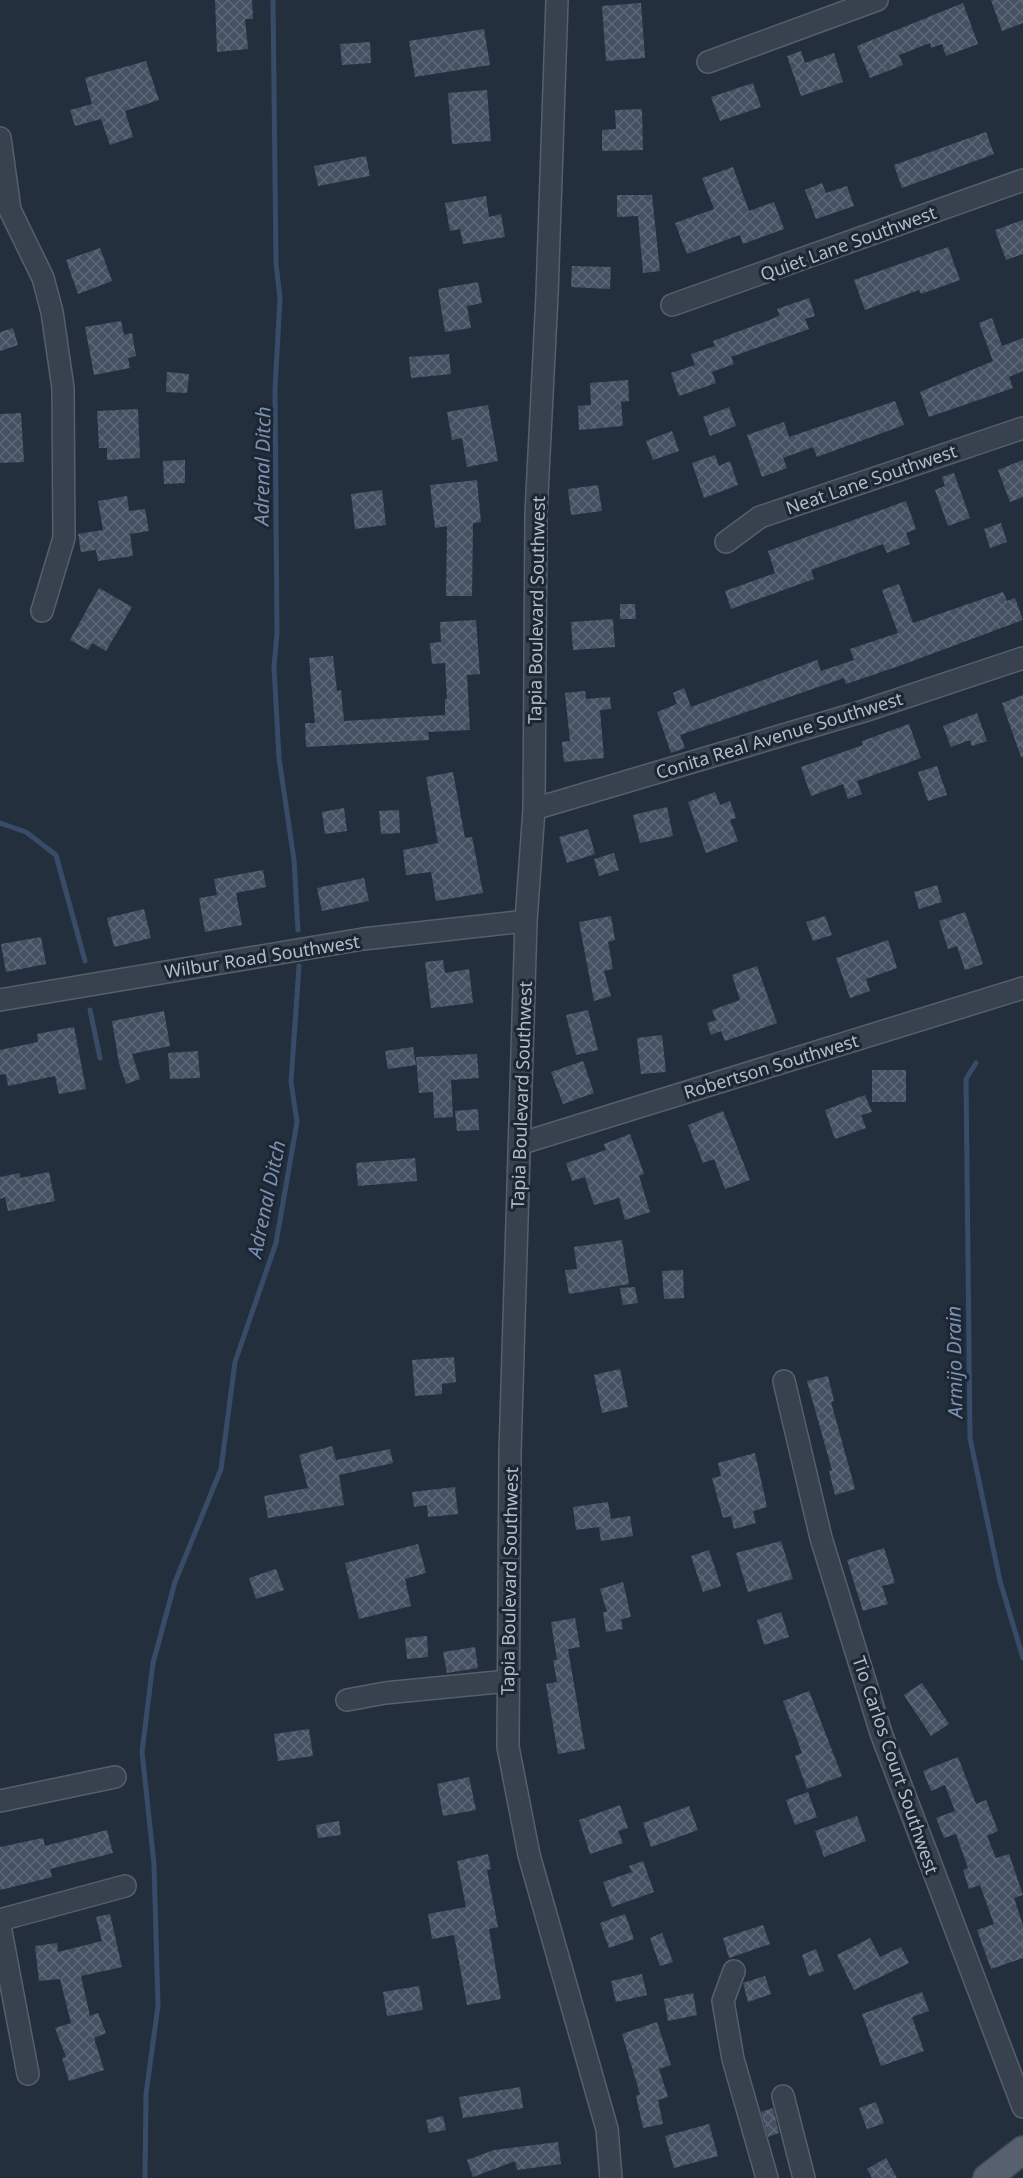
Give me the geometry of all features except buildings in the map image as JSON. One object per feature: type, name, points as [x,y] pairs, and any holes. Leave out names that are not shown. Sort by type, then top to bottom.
[{"type":"main road","points":[[987,2178],[1023,2150]]},
{"type":"street","name":"Tapia Boulevard Southwest","points":[[557,0],[547,295],[536,514],[534,808],[526,921],[510,1453],[508,1747],[529,1855],[607,2129],[611,2178]]},
{"type":"street","points":[[708,62],[877,0]]},
{"type":"street","points":[[0,138],[10,210],[44,278],[52,312],[63,388],[64,538],[42,611]]},
{"type":"street","name":"Quiet Lane Southwest","points":[[672,305],[1023,180]]},
{"type":"street","name":"Neat Lane Southwest","points":[[726,542],[760,517],[1023,428]]},
{"type":"street","name":"Conita Real Avenue Southwest","points":[[534,808],[864,711],[1023,658]]},
{"type":"street","name":"Wilbur Road Southwest","points":[[0,1000],[363,939],[526,921]]},
{"type":"street","name":"Robertson Southwest","points":[[519,1144],[1023,988]]},
{"type":"street","name":"Tio Carlos Court Southwest","points":[[784,1381],[822,1538],[881,1733],[1023,2107]]},
{"type":"street","points":[[348,1700],[385,1693],[508,1681]]},
{"type":"street","points":[[0,1802],[115,1777]]},
{"type":"street","points":[[0,1920],[125,1886]]},
{"type":"street","points":[[0,1926],[28,2074]]},
{"type":"street","points":[[734,1971],[723,2001],[733,2059],[767,2178]]},
{"type":"street","points":[[783,2097],[804,2178]]},
{"type":"waterway","name":"Adrenal Ditch","points":[[273,0],[276,263],[280,299],[275,389],[277,633],[274,667],[279,758],[294,860],[298,930]]},
{"type":"waterway","points":[[0,823],[26,832],[56,855],[85,961]]},
{"type":"waterway","points":[[145,2178],[146,2094],[158,2006],[154,1864],[142,1752],[153,1663],[175,1582],[221,1469],[235,1362],[276,1243],[297,1122],[291,1082],[299,966]]},
{"type":"waterway","points":[[90,1010],[100,1058]]},
{"type":"waterway","name":"Armijo Drain","points":[[976,1063],[966,1079],[970,1438],[1000,1581],[1023,1658]]}]
